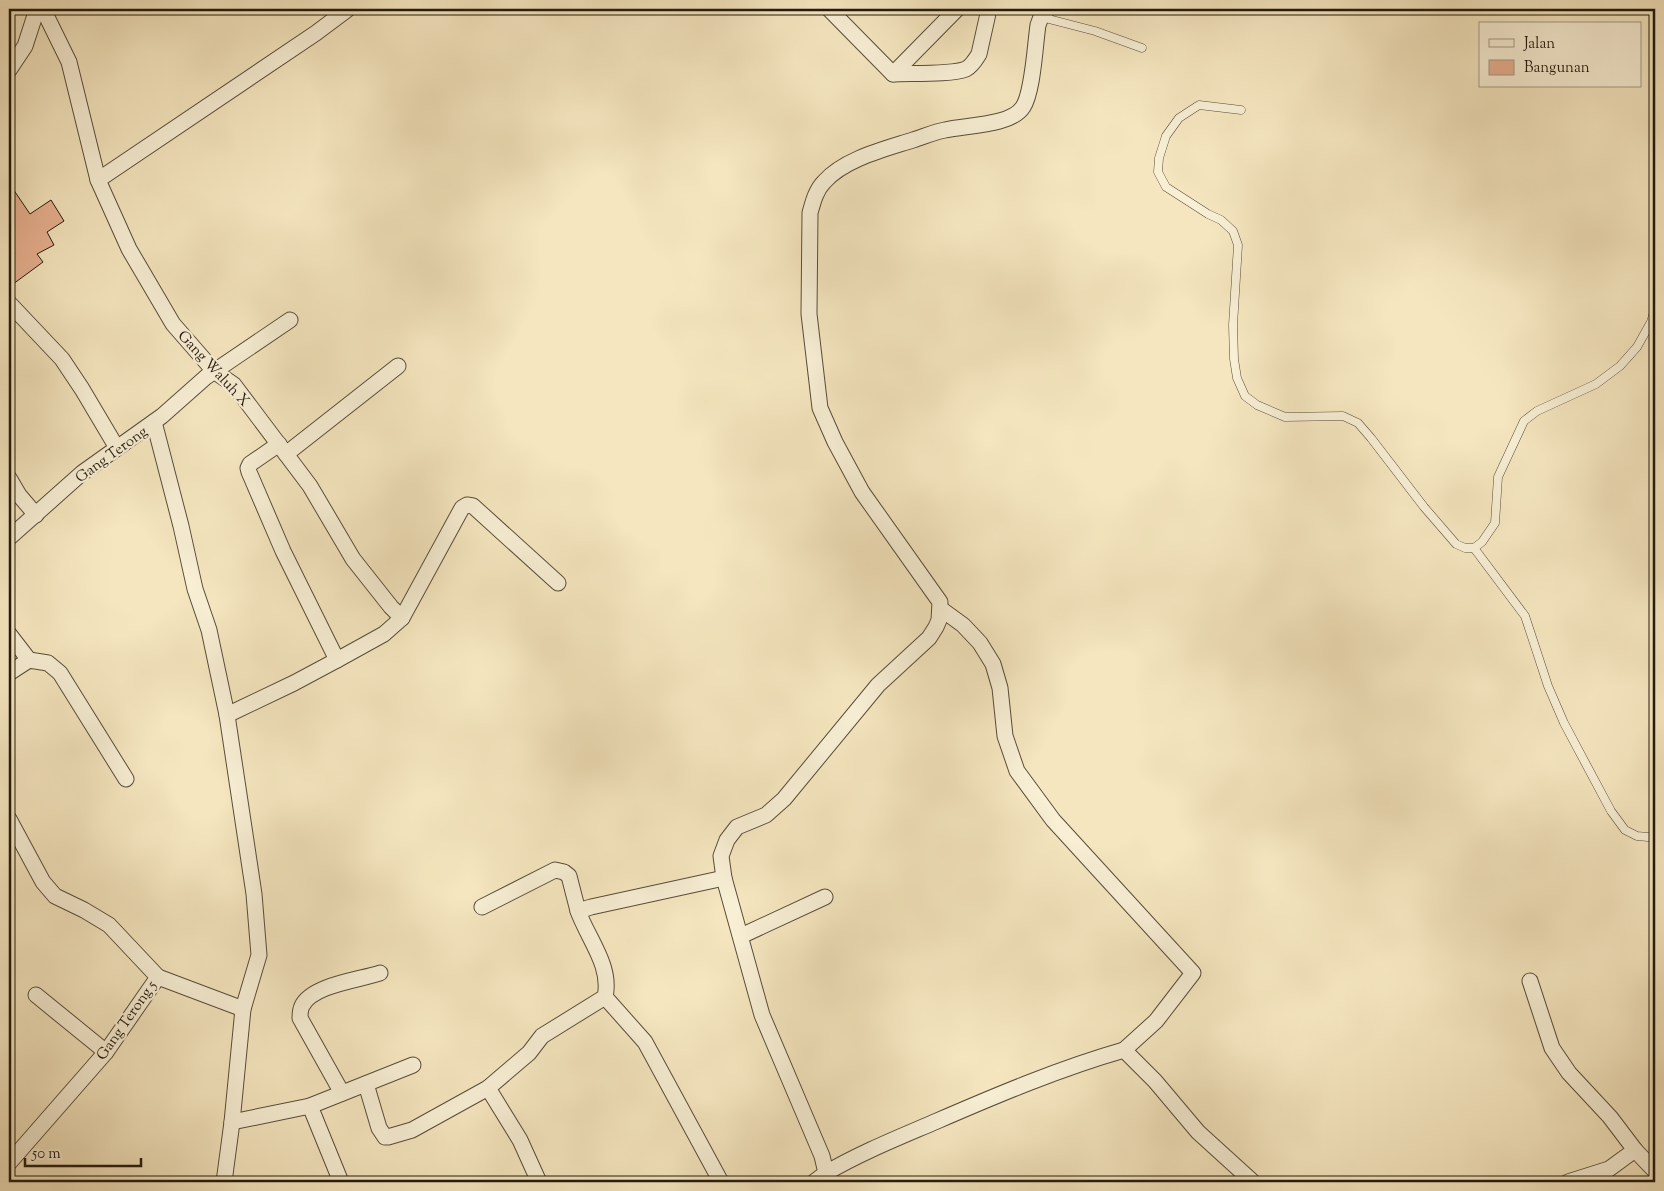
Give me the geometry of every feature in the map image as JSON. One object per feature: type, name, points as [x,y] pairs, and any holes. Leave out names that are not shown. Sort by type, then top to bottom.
[{"type":"street","points":[[9,70],[24,46],[37,9]]},
{"type":"street","name":"Gang Waluh X","points":[[42,9],[69,62],[98,180],[129,249],[173,324],[214,371],[234,385],[310,486],[353,559],[402,618]]},
{"type":"street","points":[[98,180],[316,33],[348,9]]},
{"type":"street","points":[[829,9],[893,74],[945,72],[965,69],[979,54],[989,9]]},
{"type":"street","points":[[893,74],[952,10]]},
{"type":"street","points":[[826,1172],[818,1147],[762,1015],[724,878],[720,856],[727,840],[737,826],[766,815],[784,799],[878,685],[929,638],[936,627],[940,602],[862,492],[835,442],[820,408],[809,314],[810,212],[814,199],[824,182],[842,167],[875,152],[944,130],[1003,120],[1023,108],[1028,95],[1038,25],[1044,13]]},
{"type":"street","points":[[9,303],[62,359],[117,448]]},
{"type":"street","name":"Gang Terong","points":[[9,538],[82,473],[154,422],[214,371],[290,320]]},
{"type":"street","points":[[337,660],[283,551],[248,468],[250,464],[283,449],[398,366]]},
{"type":"street","points":[[154,422],[195,589],[209,630],[227,715],[254,894],[259,955],[243,1009],[224,1182]]},
{"type":"street","points":[[9,478],[19,495],[36,514]]},
{"type":"street","points":[[227,715],[294,683],[384,634],[402,618],[462,508],[467,505],[473,506],[558,583]]},
{"type":"street","points":[[814,1182],[826,1172],[854,1157],[976,1104],[1101,1056],[1124,1050],[1156,1021],[1193,973],[1054,820],[1016,771],[1005,736],[1000,688],[993,664],[980,643],[963,625],[940,609]]},
{"type":"street","points":[[9,634],[29,660]]},
{"type":"street","points":[[9,673],[29,660],[48,663],[60,673],[126,779]]},
{"type":"street","name":"Gang Terong 5","points":[[9,819],[43,882],[55,896],[109,925],[158,977],[106,1052],[9,1163]]},
{"type":"street","points":[[366,1084],[379,1128],[384,1136],[388,1137],[412,1130],[488,1088],[528,1052],[542,1036],[605,997],[608,983],[604,966],[578,911],[569,876],[564,872],[556,870],[482,907]]},
{"type":"street","points":[[578,911],[724,878]]},
{"type":"street","points":[[741,936],[825,897]]},
{"type":"street","points":[[342,1093],[300,1018],[300,1011],[312,995],[328,988],[380,973]]},
{"type":"street","points":[[158,977],[243,1009]]},
{"type":"street","points":[[1530,980],[1552,1048],[1569,1073],[1610,1117],[1634,1150],[1655,1171]]},
{"type":"street","points":[[36,995],[106,1052]]},
{"type":"street","points":[[605,997],[645,1042],[721,1182]]},
{"type":"street","points":[[1124,1050],[1155,1081],[1198,1132],[1253,1182]]},
{"type":"street","points":[[232,1122],[310,1106],[413,1065]]},
{"type":"street","points":[[488,1088],[520,1140],[538,1182]]},
{"type":"street","points":[[310,1106],[341,1182]]},
{"type":"street","points":[[1568,1182],[1609,1169],[1634,1150]]},
{"type":"lane","points":[[1044,13],[1142,48]]},
{"type":"lane","points":[[1241,110],[1198,105],[1179,118],[1166,136],[1159,158],[1158,172],[1166,187],[1208,214],[1221,220],[1233,231],[1238,246],[1233,317],[1234,359],[1237,378],[1245,396],[1257,405],[1285,417],[1343,416],[1358,423],[1424,507],[1456,544],[1465,548],[1474,548],[1482,542],[1495,523],[1498,478],[1524,421],[1537,410],[1596,384],[1620,366],[1637,347],[1651,322],[1655,309]]},
{"type":"lane","points":[[1474,548],[1525,616],[1548,686],[1564,723],[1611,811],[1625,830],[1637,836],[1648,837],[1655,835]]},
{"type":"building","points":[[9,183],[30,214],[51,200],[64,221],[47,232],[54,245],[37,254],[43,262],[9,287],[9,264],[14,260],[11,257],[15,254],[9,245]]}]
